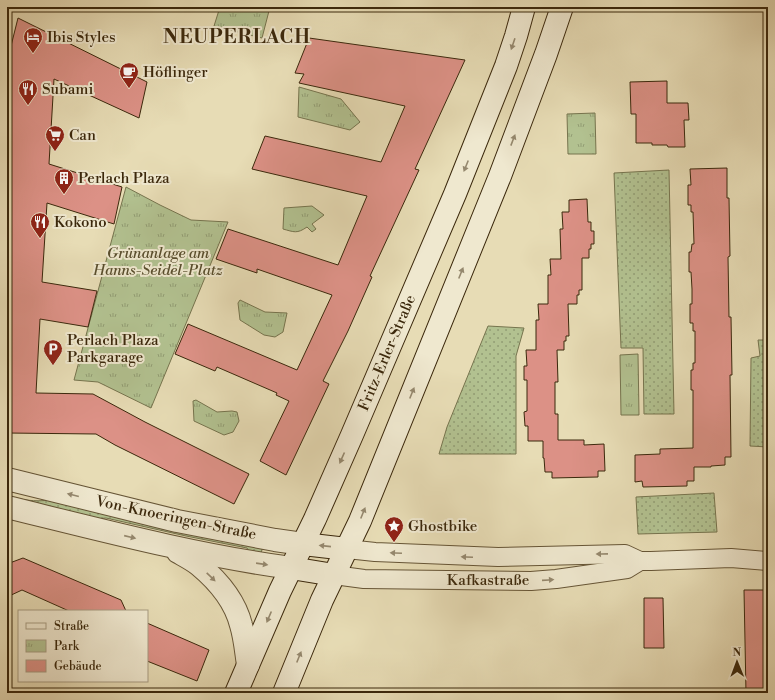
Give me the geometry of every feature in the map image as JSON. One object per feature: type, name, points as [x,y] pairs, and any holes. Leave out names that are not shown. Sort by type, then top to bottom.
[{"type":"main road","name":"Fritz-Erler-Straße","points":[[236,693],[352,435],[455,194],[506,66],[524,7]]},
{"type":"main road","points":[[284,693],[322,600],[363,514],[500,176],[562,7]]},
{"type":"main road","name":"Von-Knoeringen-Straße","points":[[7,479],[177,521],[275,540],[347,549]]},
{"type":"main road","name":"Von-Knoeringen-Straße","points":[[7,507],[168,546],[254,563],[334,575]]},
{"type":"main road","points":[[168,546],[198,565],[220,586],[231,601],[241,624],[248,665]]},
{"type":"street","name":"Kafkastraße","points":[[347,549],[375,552],[491,557],[625,554],[640,561],[731,558],[768,561]]},
{"type":"street","name":"Kafkastraße","points":[[334,575],[364,579],[530,581],[556,579],[627,569],[640,561]]},
{"type":"green space","points":[[220,7],[270,7],[262,38],[214,26]]},
{"type":"green space","points":[[299,87],[341,99],[360,122],[350,130],[298,117]]},
{"type":"green space","points":[[595,113],[596,154],[568,154],[567,114]]},
{"type":"green space","points":[[669,170],[674,414],[644,414],[643,348],[621,348],[614,173]]},
{"type":"green space","name":"Grünanlage am Hanns-Seidel-Platz","points":[[126,187],[191,220],[228,222],[151,408],[98,382],[74,380]]},
{"type":"green space","points":[[312,206],[324,215],[312,224],[316,229],[312,232],[307,227],[301,231],[295,232],[283,229],[284,208]]},
{"type":"green space","points":[[240,300],[265,312],[287,313],[283,332],[275,337],[264,335],[240,320],[238,303]]},
{"type":"green space","points":[[488,326],[524,328],[516,356],[516,454],[439,454],[447,427]]},
{"type":"green space","points":[[758,340],[768,340],[768,447],[750,446],[751,358],[760,356]]},
{"type":"green space","points":[[638,354],[639,415],[621,415],[620,355]]},
{"type":"green space","points":[[196,400],[217,412],[237,412],[239,421],[233,432],[224,435],[194,421],[193,401]]},
{"type":"green space","points":[[714,493],[717,532],[638,534],[636,497]]},
{"type":"green space","points":[[7,496],[39,501],[51,500],[264,545],[260,555],[250,553],[247,548],[106,518],[83,520],[7,501]]},
{"type":"building","name":"Perlach Plaza","points":[[18,18],[147,82],[139,118],[54,79],[49,164],[122,187],[114,224],[47,203],[42,282],[97,291],[88,327],[40,319],[36,393],[93,394],[249,474],[234,504],[115,445],[96,434],[7,433],[7,62]]},
{"type":"building","points":[[309,38],[465,60],[415,169],[419,170],[370,276],[372,277],[348,331],[323,381],[329,384],[286,475],[260,461],[289,401],[276,395],[277,393],[217,367],[215,371],[175,354],[188,324],[297,370],[332,295],[257,269],[257,273],[216,259],[228,229],[338,265],[367,196],[252,169],[265,136],[381,162],[405,106],[299,83],[304,74],[295,73]]},
{"type":"building","points":[[667,81],[667,103],[688,103],[689,120],[684,120],[685,147],[668,147],[667,145],[652,145],[652,143],[636,143],[636,114],[631,114],[630,82]]},
{"type":"building","points":[[727,168],[730,256],[728,257],[729,317],[731,317],[732,375],[730,375],[731,457],[725,457],[725,465],[694,467],[694,481],[687,481],[687,486],[643,487],[642,481],[635,482],[635,455],[660,454],[660,449],[693,448],[693,390],[691,390],[691,370],[693,370],[693,363],[695,363],[695,331],[693,331],[693,323],[690,323],[692,289],[691,272],[689,272],[689,252],[691,252],[692,244],[694,244],[693,212],[691,212],[691,205],[688,205],[688,185],[691,185],[690,169]]},
{"type":"building","points":[[587,199],[588,222],[591,222],[591,231],[594,231],[594,244],[591,244],[591,249],[589,249],[589,258],[582,258],[582,290],[579,290],[579,295],[577,295],[577,304],[568,304],[569,336],[566,336],[566,341],[564,341],[564,350],[557,350],[558,382],[555,382],[555,414],[558,414],[558,440],[584,440],[584,445],[604,444],[605,471],[598,471],[598,477],[552,478],[552,472],[545,472],[543,441],[528,441],[528,426],[525,426],[524,412],[527,411],[527,380],[524,380],[524,366],[527,366],[526,350],[536,350],[536,320],[539,320],[538,304],[548,304],[548,275],[551,275],[550,259],[561,259],[560,229],[563,229],[562,212],[569,212],[569,200]]},
{"type":"building","points":[[23,558],[121,600],[126,610],[67,610],[22,590],[7,597],[7,564]]},
{"type":"building","points":[[744,590],[768,590],[768,693],[746,693]]},
{"type":"building","points":[[644,598],[663,598],[664,648],[644,648]]},
{"type":"building","points":[[148,623],[209,650],[197,681],[148,661]]},
{"type":"place","name":"Ibis Styles","points":[[33,54]]},
{"type":"place","name":"Höflinger","points":[[129,89]]},
{"type":"place","name":"Subami","points":[[28,106]]},
{"type":"place","name":"Can","points":[[55,152]]},
{"type":"place","name":"Perlach Plaza","points":[[64,195]]},
{"type":"place","name":"Kokono","points":[[40,239]]},
{"type":"place","name":"Perlach Plaza Parkgarage","points":[[53,366]]},
{"type":"place","name":"Ghostbike","points":[[394,543]]},
{"type":"district","name":"NEUPERLACH","points":[[237,37]]}]
